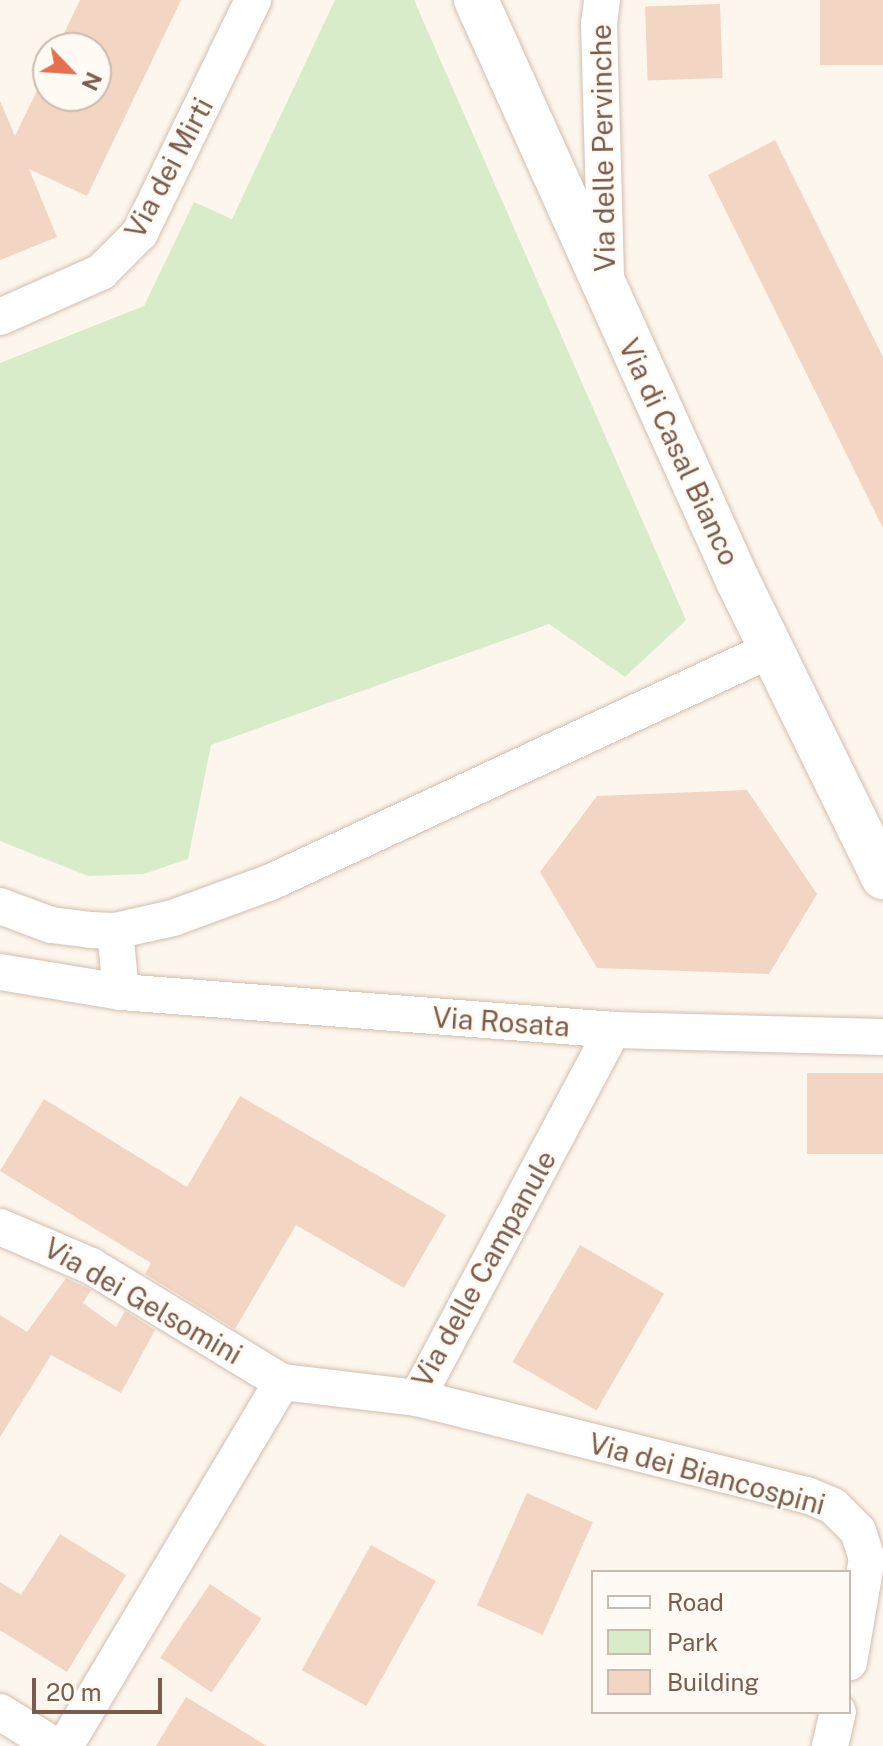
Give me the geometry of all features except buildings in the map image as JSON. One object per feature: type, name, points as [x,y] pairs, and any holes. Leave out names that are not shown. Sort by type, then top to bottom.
[{"type":"main road","name":"Via di Casal Bianco","points":[[481,7],[606,296],[770,650],[883,877]]},
{"type":"street","name":"Via dei Mirti","points":[[0,317],[101,272],[140,233],[253,0]]},
{"type":"street","name":"Via delle Pervinche","points":[[602,0],[599,24],[606,296]]},
{"type":"street","points":[[0,906],[51,925],[115,931],[173,918],[271,882],[770,650]]},
{"type":"street","points":[[115,931],[121,992]]},
{"type":"street","name":"Via Rosata","points":[[0,972],[121,992],[613,1030],[883,1037]]},
{"type":"street","name":"Via delle Campanule","points":[[282,1382],[417,1398],[613,1030]]},
{"type":"street","name":"Via dei Gelsomini","points":[[0,1227],[91,1266],[282,1382]]},
{"type":"street","points":[[65,1746],[282,1382]]},
{"type":"street","name":"Via dei Biancospini","points":[[417,1398],[807,1495],[833,1506],[858,1531],[867,1558],[851,1650]]},
{"type":"street","points":[[0,1712],[55,1746]]},
{"type":"street","points":[[830,1746],[838,1714]]},
{"type":"green space","points":[[335,0],[414,0],[686,620],[625,677],[549,624],[211,745],[188,859],[144,874],[88,876],[0,841],[0,363],[144,306],[194,202],[232,219]]}]
